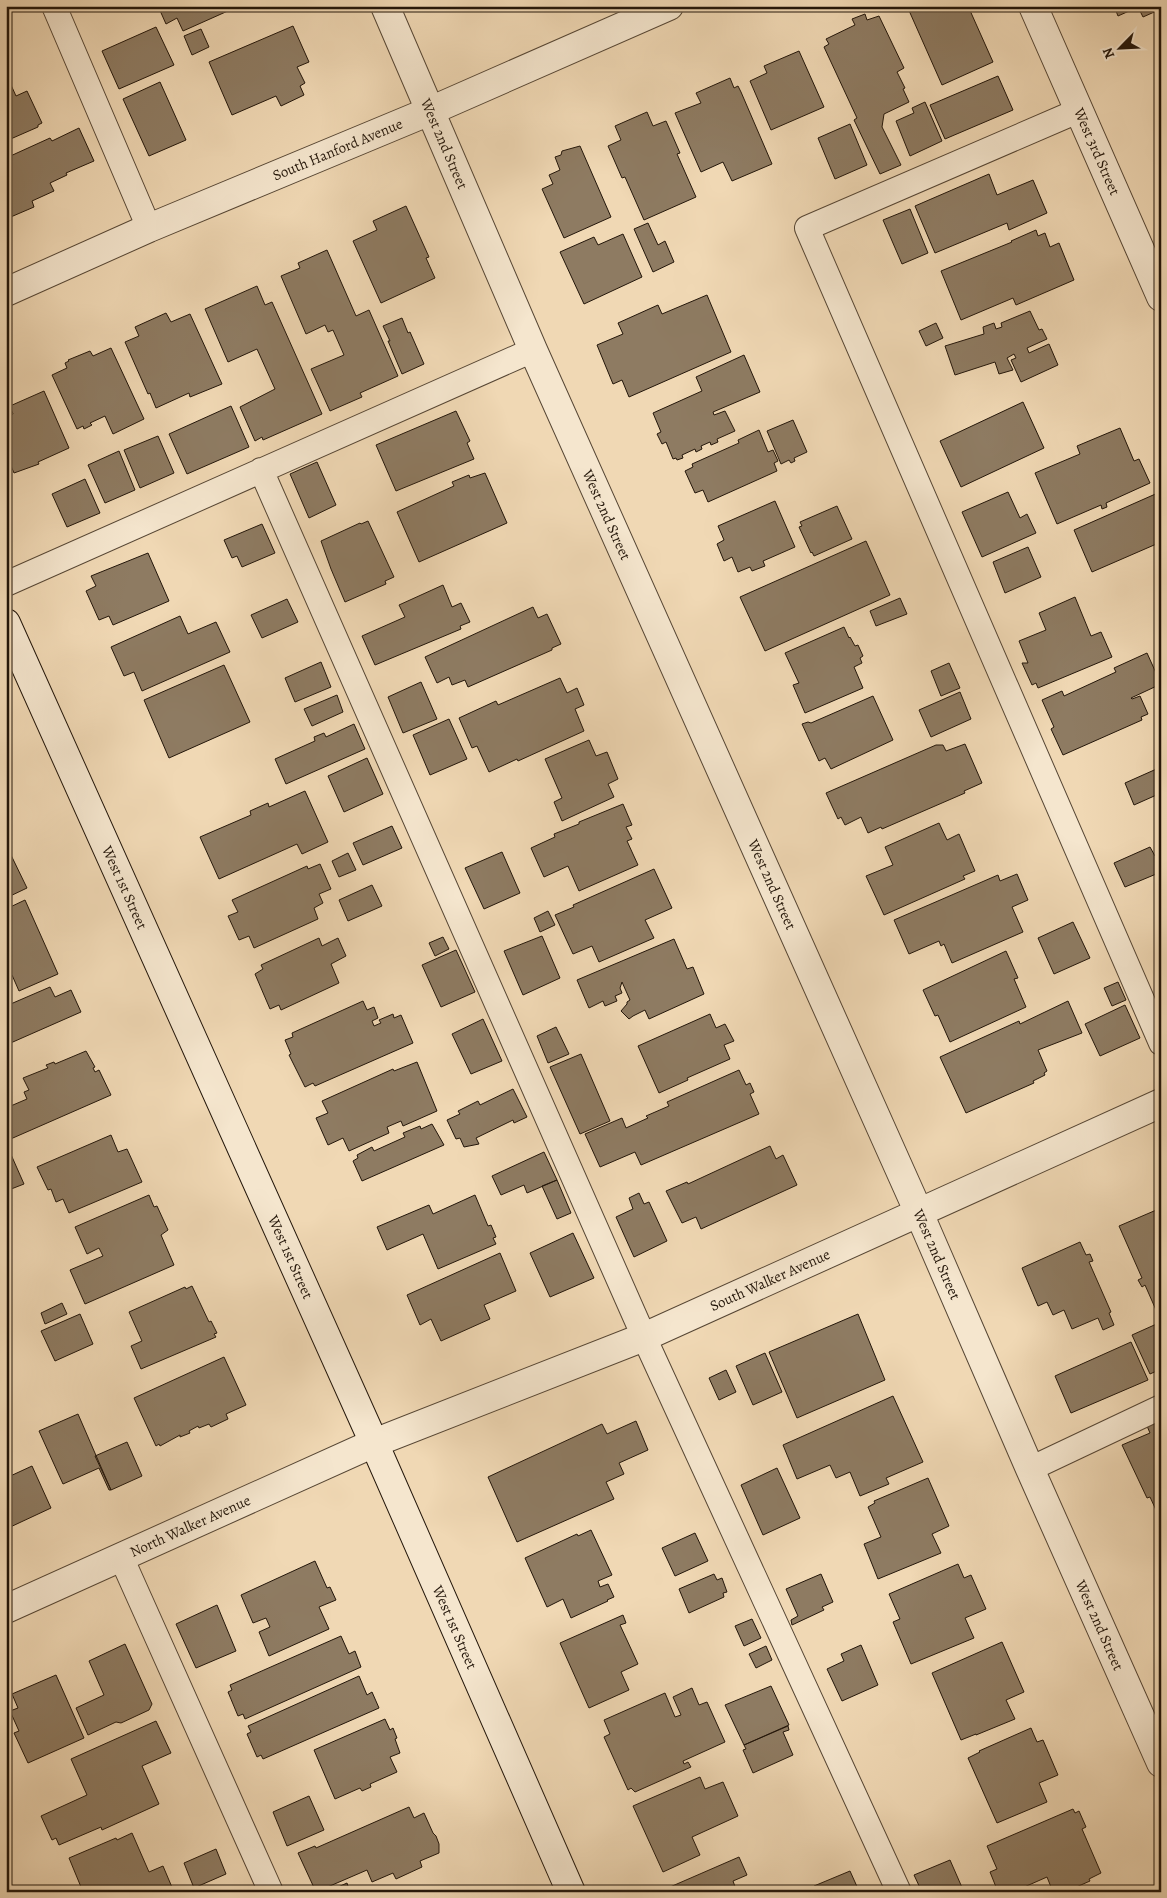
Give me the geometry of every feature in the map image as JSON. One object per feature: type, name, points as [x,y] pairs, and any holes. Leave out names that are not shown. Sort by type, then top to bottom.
[{"type":"street","name":"West 2nd Street","points":[[385,6],[533,350],[919,1213],[1030,1469],[1161,1762]]},
{"type":"street","name":"South Hanford Avenue","points":[[6,292],[150,228],[430,111],[669,6]]},
{"type":"street","name":"West 3rd Street","points":[[1033,6],[1161,297]]},
{"type":"street","name":"West 1st Street","points":[[6,623],[374,1442],[571,1892]]},
{"type":"street","name":"South Walker Avenue","points":[[374,1442],[644,1337],[1161,1103]]},
{"type":"street","name":"North Walker Avenue","points":[[6,1609],[374,1442]]},
{"type":"lane","points":[[54,6],[150,228]]},
{"type":"lane","points":[[1080,110],[807,228],[1161,1043]]},
{"type":"lane","points":[[6,584],[533,350]]},
{"type":"lane","points":[[261,470],[644,1337],[899,1892]]},
{"type":"lane","points":[[1030,1469],[1161,1408]]},
{"type":"lane","points":[[121,1557],[271,1892]]},
{"type":"building","points":[[158,6],[239,6],[183,31],[177,18],[166,24]]},
{"type":"building","points":[[907,6],[968,6],[993,62],[942,85]]},
{"type":"building","points":[[1114,6],[1161,6],[1161,9],[1143,17],[1138,7],[1118,16]]},
{"type":"building","points":[[865,14],[867,20],[879,16],[904,68],[897,72],[909,102],[884,114],[882,127],[901,165],[880,174],[854,120],[857,118],[824,47],[829,44],[826,39],[855,25],[852,19]]},
{"type":"building","points":[[293,26],[309,62],[297,67],[305,83],[300,86],[304,95],[281,106],[276,96],[232,115],[209,62]]},
{"type":"building","points":[[156,27],[174,65],[119,89],[102,51]]},
{"type":"building","points":[[201,29],[209,47],[192,55],[184,36]]},
{"type":"building","points":[[799,51],[824,107],[771,130],[750,81],[767,73],[764,66]]},
{"type":"building","points":[[6,74],[16,96],[27,91],[42,123],[38,127],[6,141]]},
{"type":"building","points":[[998,76],[1013,110],[945,139],[930,105]]},
{"type":"building","points":[[730,78],[734,88],[738,86],[741,92],[772,164],[732,181],[723,162],[701,172],[675,113],[701,103],[696,93]]},
{"type":"building","points":[[160,82],[186,140],[149,156],[123,99]]},
{"type":"building","points":[[925,102],[942,141],[910,156],[896,121],[914,113],[912,108]]},
{"type":"building","points":[[647,112],[653,126],[666,121],[680,153],[677,154],[696,197],[644,220],[625,177],[622,178],[608,146],[621,140],[615,126]]},
{"type":"building","points":[[850,124],[867,165],[835,179],[818,138]]},
{"type":"building","points":[[79,128],[94,161],[66,173],[67,175],[50,183],[54,191],[32,201],[34,207],[6,219],[6,158],[50,138],[52,141]]},
{"type":"building","points":[[580,146],[611,217],[564,238],[542,189],[553,184],[549,175],[560,170],[555,157],[561,155],[562,151]]},
{"type":"building","points":[[989,174],[997,195],[1033,180],[1047,213],[1009,230],[1007,223],[935,253],[915,206]]},
{"type":"building","points":[[406,206],[429,257],[426,258],[435,278],[381,303],[353,241],[377,230],[373,221]]},
{"type":"building","points":[[910,209],[928,253],[902,264],[883,220]]},
{"type":"building","points":[[648,223],[658,245],[665,241],[674,262],[653,272],[634,229]]},
{"type":"building","points":[[1036,230],[1038,236],[1045,233],[1050,247],[1059,243],[1074,280],[1016,305],[1013,298],[961,320],[941,271],[1012,242]]},
{"type":"building","points":[[623,234],[642,277],[584,304],[560,252],[594,237],[598,245]]},
{"type":"building","points":[[327,250],[356,316],[369,310],[398,376],[360,393],[362,397],[330,411],[311,369],[344,355],[333,330],[328,332],[325,325],[306,334],[281,276],[300,268],[298,263]]},
{"type":"building","points":[[257,286],[265,305],[272,302],[322,414],[263,440],[262,437],[255,441],[240,407],[275,389],[257,349],[228,362],[205,309]]},
{"type":"building","points":[[707,295],[731,352],[629,397],[622,380],[613,384],[597,345],[623,334],[618,323],[658,305],[662,314]]},
{"type":"building","points":[[1030,311],[1039,330],[1042,329],[1047,339],[1027,348],[1029,353],[1049,344],[1058,365],[1021,382],[1011,360],[1016,358],[1014,354],[1007,358],[1013,370],[999,374],[995,362],[955,375],[945,346],[984,334],[983,327],[994,323],[996,329],[1002,327],[1001,323]]},
{"type":"building","points":[[166,313],[171,322],[190,314],[222,384],[190,397],[189,393],[156,408],[125,342],[139,336],[135,327]]},
{"type":"building","points":[[402,318],[424,364],[402,374],[383,326]]},
{"type":"building","points":[[936,323],[943,338],[926,346],[919,331]]},
{"type":"building","points":[[111,348],[144,419],[113,434],[105,416],[90,423],[92,425],[84,429],[83,426],[77,429],[52,375],[67,368],[65,363],[68,360],[90,351],[93,356]]},
{"type":"building","points":[[744,355],[760,392],[713,412],[714,415],[725,411],[735,431],[717,439],[718,442],[711,445],[710,442],[701,446],[702,449],[696,452],[695,449],[682,455],[683,458],[673,459],[666,442],[662,444],[657,434],[661,432],[653,413],[702,391],[696,377]]},
{"type":"building","points":[[44,391],[69,448],[38,462],[39,464],[14,473],[6,454],[6,417],[13,414],[10,406]]},
{"type":"building","points":[[1023,402],[1044,448],[961,487],[940,441]]},
{"type":"building","points":[[231,406],[249,447],[187,474],[169,434]]},
{"type":"building","points":[[456,411],[470,441],[467,443],[474,459],[396,491],[376,445]]},
{"type":"building","points":[[793,420],[807,452],[794,458],[795,461],[791,463],[789,460],[781,464],[767,431]]},
{"type":"building","points":[[1120,428],[1134,461],[1139,459],[1150,483],[1106,503],[1107,507],[1102,509],[1101,505],[1057,524],[1035,473],[1080,454],[1077,446]]},
{"type":"building","points":[[759,430],[768,452],[773,450],[778,461],[774,463],[777,471],[708,502],[703,490],[695,493],[685,471],[693,467],[692,464],[739,443],[738,440]]},
{"type":"building","points":[[158,436],[174,473],[140,488],[124,450]]},
{"type":"building","points":[[119,451],[135,490],[105,503],[88,465]]},
{"type":"building","points":[[317,462],[336,505],[309,518],[290,474]]},
{"type":"building","points":[[485,473],[507,523],[419,562],[397,512],[454,486],[452,482],[469,475],[470,478]]},
{"type":"building","points":[[85,479],[100,513],[67,527],[52,494]]},
{"type":"building","points":[[1008,492],[1020,518],[1027,514],[1036,533],[982,557],[962,512]]},
{"type":"building","points":[[1160,492],[1161,542],[1092,572],[1074,530]]},
{"type":"building","points":[[775,501],[795,547],[763,561],[765,566],[752,571],[750,567],[738,572],[732,557],[724,561],[717,544],[724,540],[718,526]]},
{"type":"building","points":[[837,506],[852,539],[814,556],[799,527],[802,526],[800,522]]},
{"type":"building","points":[[368,521],[394,577],[385,581],[386,584],[345,602],[321,541]]},
{"type":"building","points":[[262,524],[275,553],[242,567],[237,556],[232,558],[224,540]]},
{"type":"building","points":[[866,541],[890,595],[765,651],[740,597]]},
{"type":"building","points":[[1028,547],[1041,577],[1005,593],[993,562]]},
{"type":"building","points":[[148,553],[169,601],[113,625],[109,616],[99,620],[86,591],[96,586],[91,576]]},
{"type":"building","points":[[443,585],[452,607],[461,603],[470,622],[460,626],[461,629],[375,665],[362,636],[405,617],[399,605]]},
{"type":"building","points":[[1075,597],[1091,636],[1101,632],[1112,657],[1038,688],[1036,683],[1032,685],[1022,663],[1028,663],[1019,641],[1046,630],[1039,613]]},
{"type":"building","points":[[900,598],[907,614],[876,626],[870,611]]},
{"type":"building","points":[[287,599],[298,622],[262,638],[251,615]]},
{"type":"building","points":[[533,607],[538,618],[547,614],[561,644],[552,648],[552,650],[468,687],[465,680],[452,685],[449,677],[437,683],[425,657]]},
{"type":"building","points":[[180,616],[188,634],[216,622],[230,652],[142,691],[134,672],[124,676],[111,647]]},
{"type":"building","points":[[844,627],[855,646],[858,645],[863,656],[860,658],[862,663],[854,667],[863,688],[805,713],[793,685],[799,683],[785,653]]},
{"type":"building","points":[[1147,653],[1161,684],[1131,698],[1140,696],[1148,714],[1141,717],[1142,720],[1063,755],[1051,729],[1054,727],[1042,700],[1062,691],[1064,696],[1116,672],[1114,668]]},
{"type":"building","points":[[321,662],[331,687],[295,702],[285,678]]},
{"type":"building","points":[[949,663],[960,688],[941,696],[931,671]]},
{"type":"building","points":[[224,665],[250,722],[169,758],[144,700]]},
{"type":"building","points":[[560,678],[567,693],[577,688],[584,705],[575,709],[584,731],[489,772],[477,746],[472,748],[459,718],[496,701],[498,705]]},
{"type":"building","points":[[421,682],[437,719],[403,733],[388,697]]},
{"type":"building","points":[[960,692],[971,719],[931,737],[919,710]]},
{"type":"building","points":[[337,695],[343,712],[312,726],[304,709]]},
{"type":"building","points":[[873,696],[893,740],[831,769],[825,758],[819,761],[802,724],[811,723]]},
{"type":"building","points":[[449,719],[467,759],[430,775],[413,735]]},
{"type":"building","points":[[354,724],[365,749],[286,784],[275,759],[315,741],[314,737],[324,733],[326,737]]},
{"type":"building","points":[[589,740],[596,756],[607,752],[618,779],[608,784],[614,797],[562,821],[554,802],[562,798],[545,759]]},
{"type":"building","points":[[965,744],[982,783],[964,791],[965,793],[882,829],[881,827],[868,833],[861,817],[845,825],[841,817],[838,819],[826,793],[936,745],[943,745],[946,751]]},
{"type":"building","points":[[367,758],[383,794],[344,812],[328,776]]},
{"type":"building","points":[[1161,767],[1161,793],[1134,805],[1125,783]]},
{"type":"building","points":[[305,791],[328,842],[302,854],[297,844],[219,879],[200,837],[251,815],[250,811],[268,803],[269,807]]},
{"type":"building","points":[[623,804],[632,825],[626,827],[632,839],[627,841],[638,865],[579,891],[568,866],[544,877],[531,848],[555,837],[554,834],[579,824],[579,822]]},
{"type":"building","points":[[939,823],[947,840],[959,834],[975,871],[963,876],[965,879],[884,915],[866,876],[893,865],[885,847]]},
{"type":"building","points":[[392,826],[402,848],[363,865],[353,843]]},
{"type":"building","points":[[1150,847],[1155,856],[1161,854],[1161,872],[1125,887],[1114,863]]},
{"type":"building","points":[[502,852],[520,893],[484,909],[465,868]]},
{"type":"building","points":[[10,853],[27,888],[6,898],[6,855]]},
{"type":"building","points":[[348,853],[356,870],[339,877],[332,861]]},
{"type":"building","points":[[320,864],[331,889],[319,894],[323,903],[314,908],[318,919],[254,948],[249,936],[239,940],[228,916],[238,912],[232,900],[307,866],[308,869]]},
{"type":"building","points":[[654,869],[672,908],[645,920],[654,938],[599,962],[592,946],[573,954],[555,915]]},
{"type":"building","points":[[1017,874],[1028,900],[1012,907],[1023,932],[952,963],[944,944],[941,946],[939,941],[909,954],[894,920],[998,875],[1000,881]]},
{"type":"building","points":[[372,885],[382,906],[348,921],[339,900]]},
{"type":"building","points":[[25,900],[58,974],[19,991],[12,975],[6,978],[6,909]]},
{"type":"building","points":[[548,911],[555,925],[540,932],[534,918]]},
{"type":"building","points":[[1073,922],[1090,958],[1054,974],[1038,938]]},
{"type":"building","points":[[542,936],[560,978],[523,995],[504,951]]},
{"type":"building","points":[[443,937],[449,949],[435,956],[429,943]]},
{"type":"building","points":[[319,938],[322,946],[338,938],[346,956],[331,964],[339,983],[281,1010],[279,1005],[270,1009],[255,974],[263,969],[261,965]]},
{"type":"building","points":[[674,939],[687,969],[693,967],[704,994],[649,1019],[645,1010],[629,1019],[621,1011],[630,1000],[622,982],[620,988],[622,993],[615,996],[617,1001],[605,1006],[603,1001],[589,1008],[577,980]]},
{"type":"building","points":[[456,950],[475,992],[441,1007],[422,965]]},
{"type":"building","points":[[1006,951],[1018,978],[1014,979],[1026,1007],[950,1042],[938,1015],[935,1016],[923,990]]},
{"type":"building","points":[[1118,982],[1126,1000],[1112,1006],[1104,988]]},
{"type":"building","points":[[50,987],[55,997],[71,990],[81,1012],[6,1045],[6,1006]]},
{"type":"building","points":[[363,1001],[367,1010],[374,1007],[378,1018],[372,1021],[374,1026],[381,1023],[379,1020],[393,1014],[394,1018],[401,1015],[413,1043],[315,1086],[313,1083],[305,1087],[289,1055],[291,1054],[285,1040],[293,1037],[292,1033]]},
{"type":"building","points":[[1068,1001],[1082,1033],[1038,1050],[1047,1071],[1044,1073],[1045,1075],[1033,1081],[1034,1083],[966,1113],[940,1057],[1019,1021],[1020,1024]]},
{"type":"building","points":[[1125,1005],[1140,1038],[1100,1056],[1085,1024]]},
{"type":"building","points":[[710,1014],[716,1028],[725,1024],[734,1041],[724,1045],[730,1059],[659,1093],[638,1046]]},
{"type":"building","points":[[483,1019],[502,1061],[471,1074],[452,1034]]},
{"type":"building","points":[[556,1027],[569,1054],[548,1063],[537,1036]]},
{"type":"building","points":[[86,1051],[95,1067],[93,1068],[95,1072],[99,1070],[111,1095],[6,1141],[6,1108],[27,1099],[24,1092],[29,1090],[23,1078],[48,1068],[46,1065],[54,1062],[55,1064]]},
{"type":"building","points":[[581,1054],[610,1121],[580,1134],[550,1067]]},
{"type":"building","points":[[417,1062],[437,1111],[403,1126],[401,1121],[387,1127],[389,1133],[349,1151],[343,1138],[328,1145],[316,1118],[328,1113],[322,1101],[393,1069],[394,1071]]},
{"type":"building","points":[[739,1070],[746,1085],[750,1083],[754,1092],[750,1094],[759,1114],[641,1165],[635,1152],[600,1167],[585,1134],[622,1118],[626,1128],[648,1118],[646,1116],[669,1106],[667,1102]]},
{"type":"building","points":[[513,1089],[527,1117],[514,1123],[513,1120],[476,1138],[479,1144],[464,1147],[460,1138],[456,1139],[447,1120],[460,1114],[458,1111],[478,1101],[480,1105]]},
{"type":"building","points":[[432,1124],[444,1145],[362,1181],[353,1161],[358,1158],[357,1155],[372,1147],[374,1151],[405,1137],[403,1133],[420,1126],[421,1129]]},
{"type":"building","points":[[111,1135],[118,1152],[127,1149],[142,1182],[69,1213],[63,1199],[56,1202],[51,1189],[48,1190],[37,1167]]},
{"type":"building","points":[[770,1146],[776,1159],[783,1155],[797,1185],[701,1229],[696,1217],[682,1223],[666,1191],[687,1182],[688,1184]]},
{"type":"building","points":[[9,1150],[24,1184],[6,1191],[6,1151]]},
{"type":"building","points":[[544,1152],[557,1180],[527,1193],[524,1185],[501,1195],[492,1176]]},
{"type":"building","points":[[557,1180],[571,1213],[557,1219],[542,1186]]},
{"type":"building","points":[[639,1193],[644,1204],[649,1202],[667,1241],[634,1257],[616,1217],[633,1209],[629,1198]]},
{"type":"building","points":[[149,1195],[154,1207],[157,1206],[168,1230],[161,1235],[174,1265],[85,1304],[70,1270],[103,1256],[99,1248],[87,1254],[75,1227]]},
{"type":"building","points":[[475,1195],[488,1226],[491,1225],[496,1237],[493,1238],[496,1244],[438,1269],[423,1234],[387,1250],[377,1227],[429,1205],[433,1214]]},
{"type":"building","points":[[1161,1208],[1161,1309],[1156,1310],[1145,1285],[1142,1287],[1138,1280],[1142,1278],[1119,1226]]},
{"type":"building","points":[[573,1233],[594,1278],[550,1297],[530,1253]]},
{"type":"building","points":[[1080,1242],[1086,1255],[1090,1254],[1093,1261],[1089,1262],[1111,1312],[1109,1313],[1114,1325],[1103,1330],[1098,1318],[1072,1329],[1064,1310],[1053,1315],[1047,1302],[1038,1306],[1022,1268]]},
{"type":"building","points":[[500,1253],[516,1291],[484,1305],[490,1319],[441,1341],[431,1319],[420,1325],[407,1295]]},
{"type":"building","points":[[192,1286],[209,1322],[211,1321],[217,1333],[214,1334],[216,1337],[141,1369],[131,1346],[142,1341],[129,1312],[185,1287],[186,1289]]},
{"type":"building","points":[[62,1303],[67,1314],[45,1324],[41,1313]]},
{"type":"building","points":[[80,1314],[93,1344],[55,1361],[41,1331]]},
{"type":"building","points":[[858,1314],[885,1380],[797,1418],[769,1352]]},
{"type":"building","points":[[1161,1322],[1161,1369],[1150,1374],[1132,1335]]},
{"type":"building","points":[[1131,1342],[1148,1380],[1071,1413],[1055,1376]]},
{"type":"building","points":[[765,1353],[782,1392],[753,1405],[736,1366]]},
{"type":"building","points":[[224,1357],[246,1405],[226,1414],[228,1419],[211,1427],[209,1424],[199,1428],[198,1426],[189,1431],[190,1433],[180,1437],[180,1435],[160,1446],[159,1444],[156,1446],[134,1398]]},
{"type":"building","points":[[726,1370],[736,1392],[719,1400],[709,1378]]},
{"type":"building","points":[[893,1396],[923,1462],[886,1478],[889,1484],[860,1496],[850,1472],[836,1478],[830,1465],[797,1479],[783,1445]]},
{"type":"building","points":[[78,1414],[111,1490],[109,1490],[99,1468],[63,1484],[39,1431]]},
{"type":"building","points":[[1161,1419],[1161,1508],[1156,1510],[1150,1497],[1147,1498],[1122,1445],[1150,1433],[1147,1426]]},
{"type":"building","points":[[636,1421],[648,1450],[619,1463],[624,1474],[606,1482],[614,1499],[517,1542],[488,1477],[602,1424],[607,1434]]},
{"type":"building","points":[[127,1442],[142,1476],[111,1490],[95,1456]]},
{"type":"building","points":[[32,1466],[51,1508],[6,1529],[6,1478]]},
{"type":"building","points":[[777,1468],[800,1518],[763,1535],[741,1485]]},
{"type":"building","points":[[928,1478],[949,1526],[932,1534],[941,1553],[878,1579],[864,1544],[881,1537],[868,1507],[875,1503],[874,1501]]},
{"type":"building","points":[[591,1530],[612,1575],[598,1581],[600,1587],[608,1584],[614,1597],[571,1618],[563,1599],[547,1607],[525,1558],[577,1534],[578,1536]]},
{"type":"building","points":[[695,1533],[708,1561],[675,1576],[662,1548]]},
{"type":"building","points":[[315,1561],[327,1588],[330,1587],[336,1600],[319,1607],[329,1629],[269,1656],[259,1632],[270,1627],[266,1618],[253,1623],[241,1595]]},
{"type":"building","points":[[958,1564],[964,1578],[971,1575],[986,1609],[965,1618],[974,1638],[911,1664],[893,1622],[900,1619],[889,1594]]},
{"type":"building","points":[[714,1574],[717,1580],[722,1578],[727,1592],[723,1593],[724,1597],[689,1613],[679,1589]]},
{"type":"building","points":[[821,1574],[833,1602],[822,1607],[824,1610],[792,1625],[791,1620],[798,1616],[786,1589]]},
{"type":"building","points":[[217,1605],[236,1651],[196,1668],[176,1624]]},
{"type":"building","points":[[623,1615],[626,1623],[620,1625],[638,1664],[621,1672],[629,1690],[589,1708],[560,1643]]},
{"type":"building","points":[[752,1619],[761,1638],[744,1646],[735,1626]]},
{"type":"building","points":[[341,1636],[349,1654],[355,1651],[361,1667],[245,1719],[243,1714],[238,1716],[228,1692],[232,1690],[230,1685]]},
{"type":"building","points":[[1002,1642],[1024,1692],[1006,1700],[1015,1719],[961,1740],[932,1673]]},
{"type":"building","points":[[125,1644],[152,1704],[149,1710],[88,1735],[76,1708],[104,1695],[89,1661]]},
{"type":"building","points":[[861,1645],[878,1685],[842,1701],[827,1669],[844,1661],[841,1654]]},
{"type":"building","points":[[766,1646],[772,1660],[756,1668],[749,1654]]},
{"type":"building","points":[[56,1675],[84,1738],[28,1763],[14,1733],[19,1731],[10,1711],[18,1708],[12,1694]]},
{"type":"building","points":[[359,1676],[367,1695],[372,1692],[379,1708],[263,1759],[261,1755],[257,1757],[247,1734],[251,1732],[248,1726]]},
{"type":"building","points":[[771,1686],[789,1725],[744,1745],[725,1705]]},
{"type":"building","points":[[692,1688],[699,1705],[707,1702],[725,1742],[683,1761],[684,1764],[688,1762],[691,1767],[635,1792],[631,1788],[628,1790],[604,1737],[610,1734],[604,1720],[665,1693],[675,1717],[681,1715],[673,1697]]},
{"type":"building","points":[[385,1719],[390,1730],[393,1728],[397,1738],[395,1739],[400,1753],[390,1757],[397,1772],[370,1784],[371,1787],[362,1791],[360,1788],[335,1799],[314,1750]]},
{"type":"building","points":[[156,1721],[171,1753],[142,1766],[159,1804],[102,1830],[101,1827],[59,1845],[56,1838],[52,1840],[41,1816],[87,1795],[71,1759]]},
{"type":"building","points":[[788,1726],[789,1730],[783,1732],[793,1755],[753,1773],[743,1750],[746,1749],[744,1745]]},
{"type":"building","points":[[1031,1728],[1037,1742],[1043,1740],[1058,1775],[1039,1783],[1047,1802],[997,1823],[968,1758],[979,1751]]},
{"type":"building","points":[[700,1777],[705,1789],[723,1782],[738,1816],[692,1837],[700,1855],[663,1872],[633,1806]]},
{"type":"building","points":[[309,1796],[324,1830],[287,1846],[273,1812]]},
{"type":"building","points":[[409,1807],[414,1818],[424,1813],[439,1844],[439,1853],[420,1861],[422,1867],[396,1879],[393,1873],[372,1882],[367,1870],[316,1892],[298,1853],[315,1846],[316,1848]]},
{"type":"building","points":[[1073,1809],[1075,1813],[1079,1811],[1086,1827],[1082,1829],[1101,1873],[1089,1879],[1090,1881],[1065,1892],[1053,1892],[1047,1877],[1013,1892],[998,1892],[990,1872],[997,1869],[987,1846]]},
{"type":"building","points":[[132,1833],[149,1872],[163,1866],[174,1892],[80,1892],[79,1889],[81,1887],[69,1858]]},
{"type":"building","points":[[216,1849],[226,1874],[194,1888],[184,1863]]},
{"type":"building","points":[[739,1857],[747,1875],[733,1881],[737,1892],[672,1892],[670,1887]]},
{"type":"building","points":[[950,1860],[964,1892],[922,1892],[914,1875]]},
{"type":"building","points":[[850,1871],[859,1891],[816,1892],[814,1886]]},
{"type":"building","points":[[347,1883],[350,1892],[327,1892]]}]
